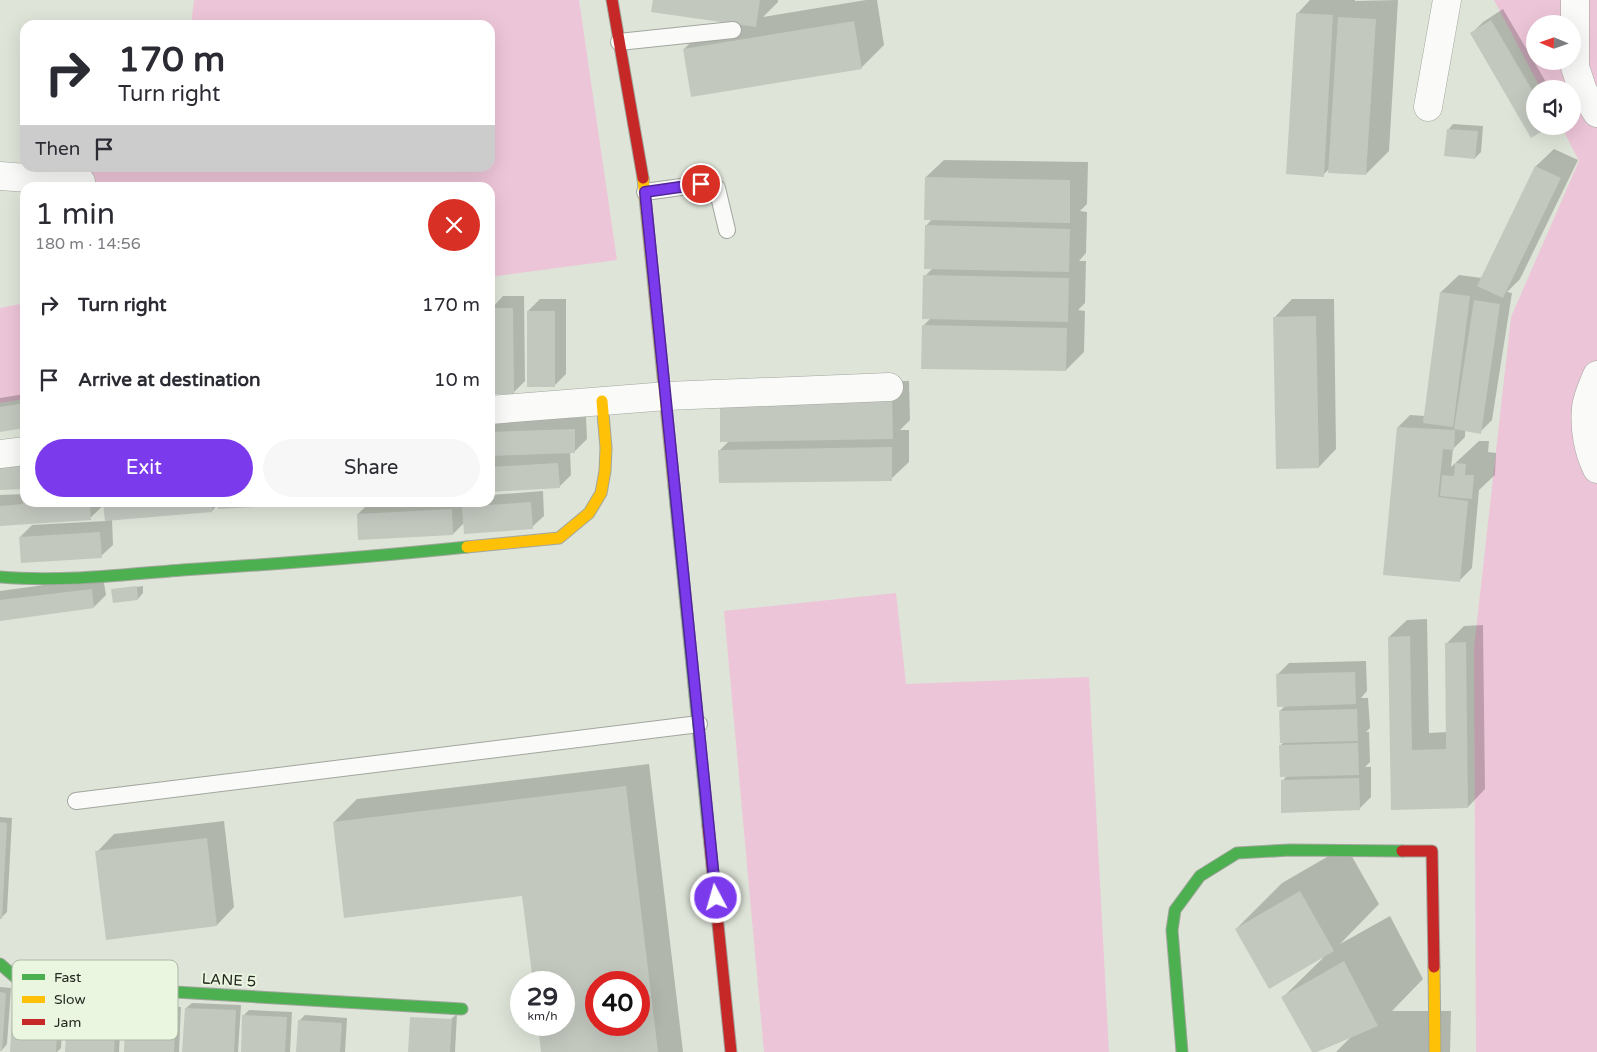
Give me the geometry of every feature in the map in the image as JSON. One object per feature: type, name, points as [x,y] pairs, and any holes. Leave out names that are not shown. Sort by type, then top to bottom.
[{"type":"street","points":[[612,0],[645,192],[667,396],[731,1052]]},
{"type":"street","points":[[1428,107],[1447,0]]},
{"type":"street","points":[[1575,0],[1575,67],[1583,90],[1597,114]]},
{"type":"street","points":[[0,176],[81,182]]},
{"type":"street","points":[[1597,375],[1586,406],[1587,439],[1597,469]]},
{"type":"street","points":[[495,410],[667,396],[889,387]]},
{"type":"street","points":[[0,577],[22,579],[102,576],[372,557],[559,538],[574,528],[588,514],[601,494],[607,457],[602,401]]},
{"type":"street","points":[[0,454],[20,452]]},
{"type":"street","points":[[1182,1052],[1172,930],[1175,910],[1200,876],[1237,853],[1290,850],[1432,851],[1435,1052]]},
{"type":"street","name":"LANE 5","points":[[0,964],[12,974]]},
{"type":"street","name":"LANE 5","points":[[178,992],[462,1009]]},
{"type":"lane","points":[[619,42],[733,30]]},
{"type":"lane","points":[[645,192],[710,183],[717,188],[727,230]]},
{"type":"lane","points":[[76,801],[699,724]]},
{"type":"shaded area","points":[[194,0],[579,0],[617,260],[495,276],[495,182],[83,182],[84,172],[495,172],[495,20],[192,20]]},
{"type":"shaded area","points":[[1494,0],[1597,0],[1597,1052],[1476,1052],[1474,648],[1511,317],[1579,161],[1566,135],[1581,135],[1581,80],[1536,80],[1531,70],[1581,70],[1581,15],[1526,15],[1526,61]]},
{"type":"shaded area","points":[[20,304],[20,400],[0,403],[0,308]]},
{"type":"shaded area","points":[[896,593],[906,684],[1089,677],[1109,1052],[764,1052],[724,611]]},
{"type":"building","points":[[653,0],[760,0],[756,27],[651,12]]},
{"type":"building","points":[[1296,13],[1333,15],[1324,177],[1286,174]]},
{"type":"building","points":[[1338,17],[1376,19],[1366,175],[1328,173]]},
{"type":"building","points":[[1491,20],[1526,80],[1526,129],[1470,33]]},
{"type":"building","points":[[854,21],[862,69],[691,97],[683,49]]},
{"type":"building","points":[[1447,129],[1478,131],[1475,159],[1444,156]]},
{"type":"building","points":[[1535,166],[1561,178],[1503,298],[1477,286]]},
{"type":"building","points":[[925,177],[1070,180],[1070,223],[924,220]]},
{"type":"building","points":[[925,225],[1070,229],[1069,272],[924,269]]},
{"type":"building","points":[[923,275],[1069,278],[1068,322],[922,319]]},
{"type":"building","points":[[1440,292],[1470,296],[1453,427],[1423,423]]},
{"type":"building","points":[[1474,300],[1500,304],[1481,434],[1454,429]]},
{"type":"building","points":[[495,308],[513,308],[514,394],[495,394]]},
{"type":"building","points":[[527,311],[555,311],[555,387],[527,387]]},
{"type":"building","points":[[1316,316],[1319,468],[1276,469],[1273,317]]},
{"type":"building","points":[[922,325],[1067,328],[1066,371],[921,369]]},
{"type":"building","points":[[892,398],[893,439],[720,442],[720,401]]},
{"type":"building","points":[[20,404],[20,429],[0,432],[0,407]]},
{"type":"building","points":[[1397,427],[1455,430],[1454,450],[1443,449],[1438,497],[1468,501],[1460,582],[1383,575]]},
{"type":"building","points":[[575,429],[575,453],[495,456],[495,432]]},
{"type":"building","points":[[892,447],[892,481],[719,483],[718,450]]},
{"type":"building","points":[[20,463],[20,489],[0,490],[0,465]]},
{"type":"building","points":[[558,463],[560,488],[495,492],[495,467]]},
{"type":"building","points":[[1455,463],[1466,464],[1465,475],[1474,475],[1472,499],[1440,496],[1442,475],[1454,476]]},
{"type":"building","points":[[531,502],[533,529],[464,534],[462,507],[495,507],[495,505]]},
{"type":"building","points":[[20,504],[20,507],[90,507],[91,520],[0,526],[0,506]]},
{"type":"building","points":[[104,507],[212,507],[212,512],[105,521]]},
{"type":"building","points":[[218,507],[256,507],[218,509]]},
{"type":"building","points":[[452,509],[453,535],[358,540],[357,514]]},
{"type":"building","points":[[100,532],[102,558],[21,563],[19,537]]},
{"type":"building","points":[[137,586],[138,600],[113,603],[111,589]]},
{"type":"building","points":[[92,589],[94,608],[0,621],[0,600]]},
{"type":"building","points":[[1410,636],[1412,750],[1446,749],[1445,643],[1466,642],[1468,808],[1391,810],[1388,637]]},
{"type":"building","points":[[1355,672],[1356,704],[1277,707],[1276,674]]},
{"type":"building","points":[[1357,709],[1358,741],[1280,743],[1279,711]]},
{"type":"building","points":[[1358,743],[1359,775],[1280,777],[1279,745]]},
{"type":"building","points":[[1359,778],[1360,810],[1281,813],[1281,780]]},
{"type":"building","points":[[626,786],[648,971],[585,971],[585,1036],[650,1036],[650,986],[658,1052],[541,1052],[539,1036],[575,1036],[575,971],[532,971],[522,896],[344,918],[333,822]]},
{"type":"building","points":[[0,822],[7,823],[2,919],[0,919]]},
{"type":"building","points":[[207,838],[217,926],[106,940],[95,851]]},
{"type":"building","points":[[1300,891],[1334,951],[1269,989],[1235,929]]},
{"type":"building","points":[[1344,961],[1378,1026],[1317,1052],[1312,1052],[1281,997]]},
{"type":"building","points":[[0,992],[6,993],[2,1051],[0,1051]]},
{"type":"building","points":[[185,1008],[236,1010],[234,1052],[182,1052]]},
{"type":"building","points":[[242,1015],[287,1017],[285,1052],[241,1052]]},
{"type":"building","points":[[12,1016],[12,1040],[57,1040],[56,1052],[10,1052]]},
{"type":"building","points":[[410,1017],[452,1019],[450,1052],[408,1052]]},
{"type":"building","points":[[298,1020],[342,1023],[340,1052],[296,1052]]},
{"type":"building","points":[[66,1040],[115,1040],[114,1052],[65,1052]]},
{"type":"building","points":[[125,1040],[175,1040],[174,1052],[124,1052]]},
{"type":"traffic: fast","points":[[674,486],[708,826]]},
{"type":"traffic: fast","points":[[0,577],[45,579],[91,577],[324,560],[467,547]]},
{"type":"traffic: fast","points":[[1182,1052],[1172,930],[1175,910],[1200,876],[1237,853],[1290,850],[1402,851]]},
{"type":"traffic: fast","points":[[0,964],[12,974]]},
{"type":"traffic: fast","points":[[178,992],[462,1009]]},
{"type":"traffic: slow","points":[[643,178],[674,486]]},
{"type":"traffic: slow","points":[[467,547],[559,538],[589,513],[601,493],[605,471],[606,448],[602,401]]},
{"type":"traffic: slow","points":[[1434,967],[1435,1052]]},
{"type":"traffic: jam","points":[[612,0],[643,178]]},
{"type":"traffic: jam","points":[[708,826],[731,1052]]},
{"type":"traffic: jam","points":[[1402,851],[1432,851],[1434,967]]},
{"type":"route","points":[[701,184],[645,192],[669,415],[716,898]]}]
